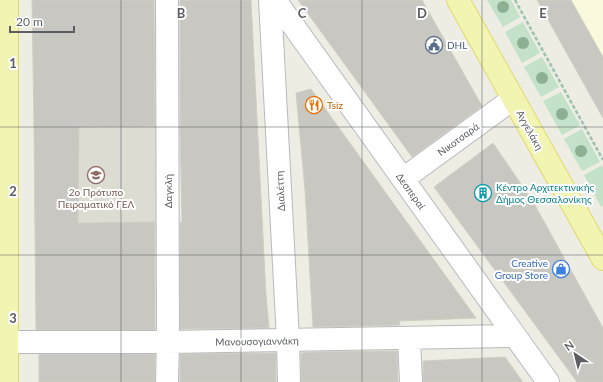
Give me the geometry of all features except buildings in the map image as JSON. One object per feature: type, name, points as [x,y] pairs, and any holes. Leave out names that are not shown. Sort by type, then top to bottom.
[{"type":"main road","points":[[7,0],[3,342],[7,382]]},
{"type":"main road","name":"Αγγελάκη","points":[[458,0],[512,99],[603,259]]},
{"type":"street","name":"Δαγκλή","points":[[167,0],[167,382]]},
{"type":"street","name":"Διαλέττη","points":[[270,0],[289,382]]},
{"type":"street","name":"Δεσπεραί","points":[[275,0],[548,382]]},
{"type":"street","name":"Νικοτσαρά","points":[[403,179],[512,99]]},
{"type":"street","name":"Μανουσογιαννάκη","points":[[3,342],[168,342],[515,336]]},
{"type":"street","points":[[409,338],[411,382]]},
{"type":"path","points":[[515,0],[603,160]]},
{"type":"shaded area","points":[[487,0],[511,0],[520,17],[503,27]]},
{"type":"shaded area","points":[[537,0],[603,0],[603,57],[599,50]]},
{"type":"shaded area","points":[[523,22],[540,53],[522,63],[505,32]]},
{"type":"shaded area","points":[[542,57],[559,87],[541,97],[524,67]]},
{"type":"shaded area","points":[[561,92],[580,125],[562,135],[543,101]]},
{"type":"shaded area","name":"2ο Πρότυπο Πειραματικό ΓΕΛ","points":[[157,126],[158,222],[34,223],[34,127]]},
{"type":"shaded area","points":[[582,129],[600,162],[582,171],[564,139]]},
{"type":"shaded area","points":[[602,165],[603,206],[601,207],[584,175]]},
{"type":"place","name":"DHL","points":[[434,45]]},
{"type":"place","name":"Tsiz","points":[[314,105]]},
{"type":"place","name":"2ο Πρότυπο Πειραματικό ΓΕΛ","points":[[96,175]]},
{"type":"place","name":"Κέντρο Αρχιτεκτινικής Δήμος Θεσσαλονίκης","points":[[483,193]]},
{"type":"place","name":"Creative Group Store","points":[[561,269]]}]
